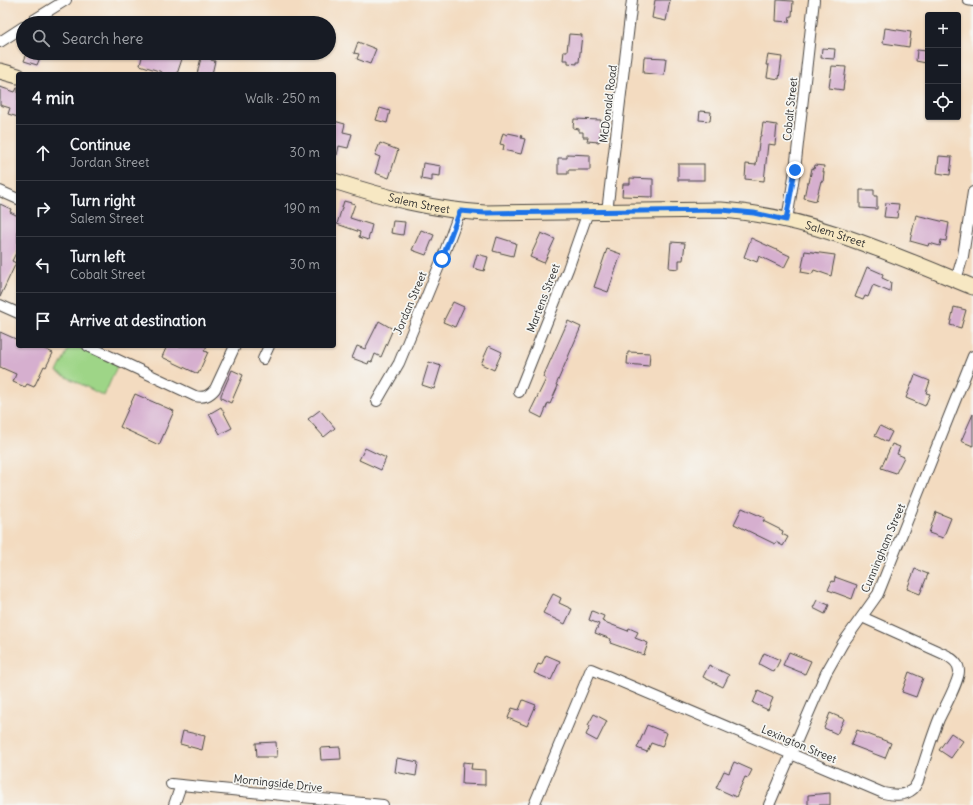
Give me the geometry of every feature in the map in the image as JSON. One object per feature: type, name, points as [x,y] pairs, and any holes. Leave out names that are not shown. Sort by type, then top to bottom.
[{"type":"street","points":[[40,16],[66,0]]},
{"type":"street","name":"McDonald Road","points":[[607,212],[632,0]]},
{"type":"street","name":"Cobalt Street","points":[[786,220],[795,170],[814,0]]},
{"type":"street","points":[[968,0],[973,1]]},
{"type":"street","points":[[0,42],[16,32]]},
{"type":"street","points":[[0,71],[16,75]]},
{"type":"street","name":"Salem Street","points":[[336,183],[417,204],[460,211],[485,213],[721,210],[754,213],[825,231],[869,246],[973,287]]},
{"type":"street","points":[[0,191],[16,198]]},
{"type":"street","points":[[956,280],[963,256],[973,192]]},
{"type":"street","name":"Jordan Street","points":[[377,401],[399,363],[460,211]]},
{"type":"street","name":"Martens Street","points":[[519,392],[568,269],[588,212]]},
{"type":"street","points":[[0,305],[16,312]]},
{"type":"street","points":[[92,348],[195,396],[201,397],[211,394],[215,389],[234,348]]},
{"type":"street","points":[[263,359],[268,348]]},
{"type":"street","name":"Cunningham Street","points":[[769,805],[826,672],[843,643],[874,601],[884,580],[973,356]]},
{"type":"street","name":"Lexington Street","points":[[534,805],[591,669],[792,753],[883,793],[894,795],[903,794],[913,789],[918,780],[938,721],[959,670],[953,659],[946,655],[862,617]]},
{"type":"street","name":"Morningside Drive","points":[[174,805],[176,785],[340,803],[383,805]]},
{"type":"green space","points":[[69,348],[81,348],[118,364],[104,396],[57,372]]},
{"type":"building","points":[[655,0],[670,0],[666,21],[652,18]]},
{"type":"building","points":[[777,0],[793,1],[792,16],[790,16],[789,22],[776,21]]},
{"type":"building","points":[[885,28],[911,32],[909,47],[883,43]]},
{"type":"building","points":[[569,34],[582,35],[579,62],[577,62],[577,64],[568,63],[568,60],[563,60],[564,51],[567,51]]},
{"type":"building","points":[[358,42],[376,49],[370,64],[357,59],[359,54],[354,53]]},
{"type":"building","points":[[822,48],[835,49],[834,59],[821,58]]},
{"type":"building","points":[[917,50],[925,51],[925,63],[916,61]]},
{"type":"building","points":[[768,55],[782,57],[779,79],[767,77],[769,65],[766,65]]},
{"type":"building","points":[[644,57],[666,58],[664,75],[643,73]]},
{"type":"building","points":[[24,60],[39,60],[37,65]]},
{"type":"building","points":[[141,60],[182,60],[178,72],[162,72],[140,65]]},
{"type":"building","points":[[200,60],[215,61],[212,72],[198,72]]},
{"type":"building","points":[[832,66],[846,67],[843,90],[829,88]]},
{"type":"building","points":[[0,87],[15,92],[16,90],[16,116],[8,114],[10,108],[0,105]]},
{"type":"building","points":[[380,108],[390,111],[387,123],[376,120]]},
{"type":"building","points":[[700,111],[711,112],[710,121],[699,120]]},
{"type":"building","points":[[574,119],[601,120],[599,142],[587,141],[588,137],[583,137],[583,132],[579,132],[579,129],[573,128]]},
{"type":"building","points":[[336,122],[345,124],[343,132],[352,134],[348,148],[339,146],[337,155]]},
{"type":"building","points":[[763,123],[777,125],[775,145],[768,144],[764,181],[745,179],[746,164],[756,165]]},
{"type":"building","points":[[503,133],[507,135],[508,133],[522,136],[521,138],[525,139],[521,154],[503,150],[504,145],[500,144]]},
{"type":"building","points":[[380,143],[398,150],[389,178],[375,173],[380,157],[375,155]]},
{"type":"building","points":[[567,154],[590,155],[590,170],[568,170],[568,174],[558,174],[558,158],[567,158]]},
{"type":"building","points":[[939,156],[952,157],[950,175],[937,173]]},
{"type":"building","points":[[423,163],[441,166],[440,176],[432,175],[432,181],[421,179]]},
{"type":"building","points":[[678,164],[704,164],[704,180],[678,180]]},
{"type":"building","points":[[815,165],[824,166],[823,182],[821,181],[816,201],[804,198],[812,168],[814,169]]},
{"type":"building","points":[[630,178],[653,179],[653,197],[622,196],[623,184],[630,184]]},
{"type":"building","points":[[860,190],[874,190],[874,196],[877,196],[877,209],[860,208]]},
{"type":"building","points":[[344,201],[355,204],[350,218],[372,225],[368,240],[359,237],[360,232],[337,224]]},
{"type":"building","points":[[886,203],[899,204],[897,218],[884,217]]},
{"type":"building","points":[[0,204],[11,209],[10,212],[16,215],[16,253],[12,261],[16,263],[0,297]]},
{"type":"building","points":[[916,215],[949,223],[946,241],[941,240],[940,246],[929,243],[928,246],[910,241]]},
{"type":"building","points":[[393,221],[405,222],[403,235],[391,233]]},
{"type":"building","points":[[421,230],[434,235],[426,255],[412,250]]},
{"type":"building","points":[[541,233],[555,239],[544,263],[530,257]]},
{"type":"building","points":[[497,237],[516,243],[513,256],[493,251]]},
{"type":"building","points":[[751,238],[790,256],[784,268],[759,256],[757,262],[744,257]]},
{"type":"building","points":[[671,242],[685,243],[683,260],[679,260],[679,269],[669,268]]},
{"type":"building","points":[[607,249],[621,254],[608,292],[594,287]]},
{"type":"building","points":[[805,251],[835,255],[831,276],[814,270],[812,274],[801,272]]},
{"type":"building","points":[[477,254],[488,257],[484,271],[473,268]]},
{"type":"building","points":[[867,267],[883,274],[882,278],[891,282],[890,292],[873,285],[868,297],[865,296],[863,300],[855,297]]},
{"type":"building","points":[[453,302],[464,307],[455,327],[443,322]]},
{"type":"building","points":[[954,307],[966,310],[961,328],[950,325]]},
{"type":"building","points":[[379,321],[393,329],[381,357],[375,354],[372,362],[369,361],[368,364],[352,358],[357,346],[365,349]]},
{"type":"building","points":[[568,321],[581,327],[556,385],[558,386],[550,404],[548,403],[542,418],[530,412],[546,379],[543,377]]},
{"type":"building","points":[[0,332],[16,339],[16,348],[42,348],[53,353],[46,367],[44,366],[34,387],[27,384],[25,387],[13,382],[16,374],[0,367]]},
{"type":"building","points":[[489,346],[502,352],[494,370],[481,364]]},
{"type":"building","points":[[166,348],[206,348],[204,351],[208,352],[198,374],[162,357]]},
{"type":"building","points":[[628,352],[650,353],[649,366],[627,364]]},
{"type":"building","points":[[429,362],[441,366],[434,389],[422,385]]},
{"type":"building","points":[[232,370],[243,375],[231,403],[221,398],[221,395]]},
{"type":"building","points":[[915,375],[930,381],[926,393],[930,394],[925,406],[906,398]]},
{"type":"building","points":[[135,394],[174,411],[159,445],[120,427]]},
{"type":"building","points":[[221,407],[232,428],[220,434],[209,414]]},
{"type":"building","points":[[320,410],[335,428],[324,437],[308,419]]},
{"type":"building","points":[[973,414],[973,446],[961,441]]},
{"type":"building","points":[[880,426],[892,432],[887,442],[875,436]]},
{"type":"building","points":[[892,444],[900,447],[897,454],[904,457],[896,473],[881,468]]},
{"type":"building","points":[[365,448],[386,458],[381,470],[359,460]]},
{"type":"building","points":[[742,508],[765,518],[763,521],[783,531],[782,534],[788,537],[783,546],[776,542],[775,544],[734,524]]},
{"type":"building","points":[[936,512],[951,518],[943,538],[929,533]]},
{"type":"building","points":[[915,569],[928,574],[920,594],[907,589]]},
{"type":"building","points":[[835,577],[857,585],[852,599],[828,590],[832,581],[834,582]]},
{"type":"building","points":[[553,594],[561,598],[559,603],[572,609],[565,624],[543,613]]},
{"type":"building","points":[[817,600],[829,605],[825,614],[813,608]]},
{"type":"building","points":[[592,611],[604,616],[602,621],[628,631],[629,628],[638,632],[635,638],[648,643],[644,655],[610,643],[611,639],[595,633],[599,624],[589,620]]},
{"type":"building","points":[[789,652],[811,661],[805,674],[783,665]]},
{"type":"building","points":[[764,653],[780,660],[774,672],[759,664]]},
{"type":"building","points":[[546,655],[560,661],[551,680],[534,673],[538,664],[541,665]]},
{"type":"building","points":[[709,665],[729,675],[723,687],[703,677]]},
{"type":"building","points":[[909,672],[923,678],[916,697],[902,692]]},
{"type":"building","points":[[758,691],[773,698],[768,710],[753,703]]},
{"type":"building","points":[[523,700],[536,705],[527,726],[508,718],[512,708],[519,710]]},
{"type":"building","points":[[830,713],[844,719],[837,734],[824,728]]},
{"type":"building","points":[[594,714],[607,721],[597,741],[586,735],[590,726],[588,725]]},
{"type":"building","points":[[647,725],[667,733],[662,747],[651,743],[647,752],[637,748]]},
{"type":"building","points":[[857,730],[891,743],[885,758],[851,745]]},
{"type":"building","points":[[183,731],[205,736],[202,750],[180,744]]},
{"type":"building","points":[[951,733],[963,741],[951,758],[939,750]]},
{"type":"building","points":[[276,742],[277,757],[257,757],[256,743]]},
{"type":"building","points":[[340,747],[341,759],[321,760],[320,748]]},
{"type":"building","points":[[397,758],[418,762],[416,776],[395,772]]},
{"type":"building","points":[[463,762],[472,763],[471,769],[485,770],[485,785],[462,784]]},
{"type":"building","points":[[734,762],[752,770],[748,778],[745,777],[736,797],[716,788],[724,771],[729,773]]},
{"type":"building","points":[[830,793],[830,805],[808,805],[808,795]]},
{"type":"route","points":[[442,259],[460,211],[485,213],[721,210],[754,213],[786,220],[795,170]]}]
